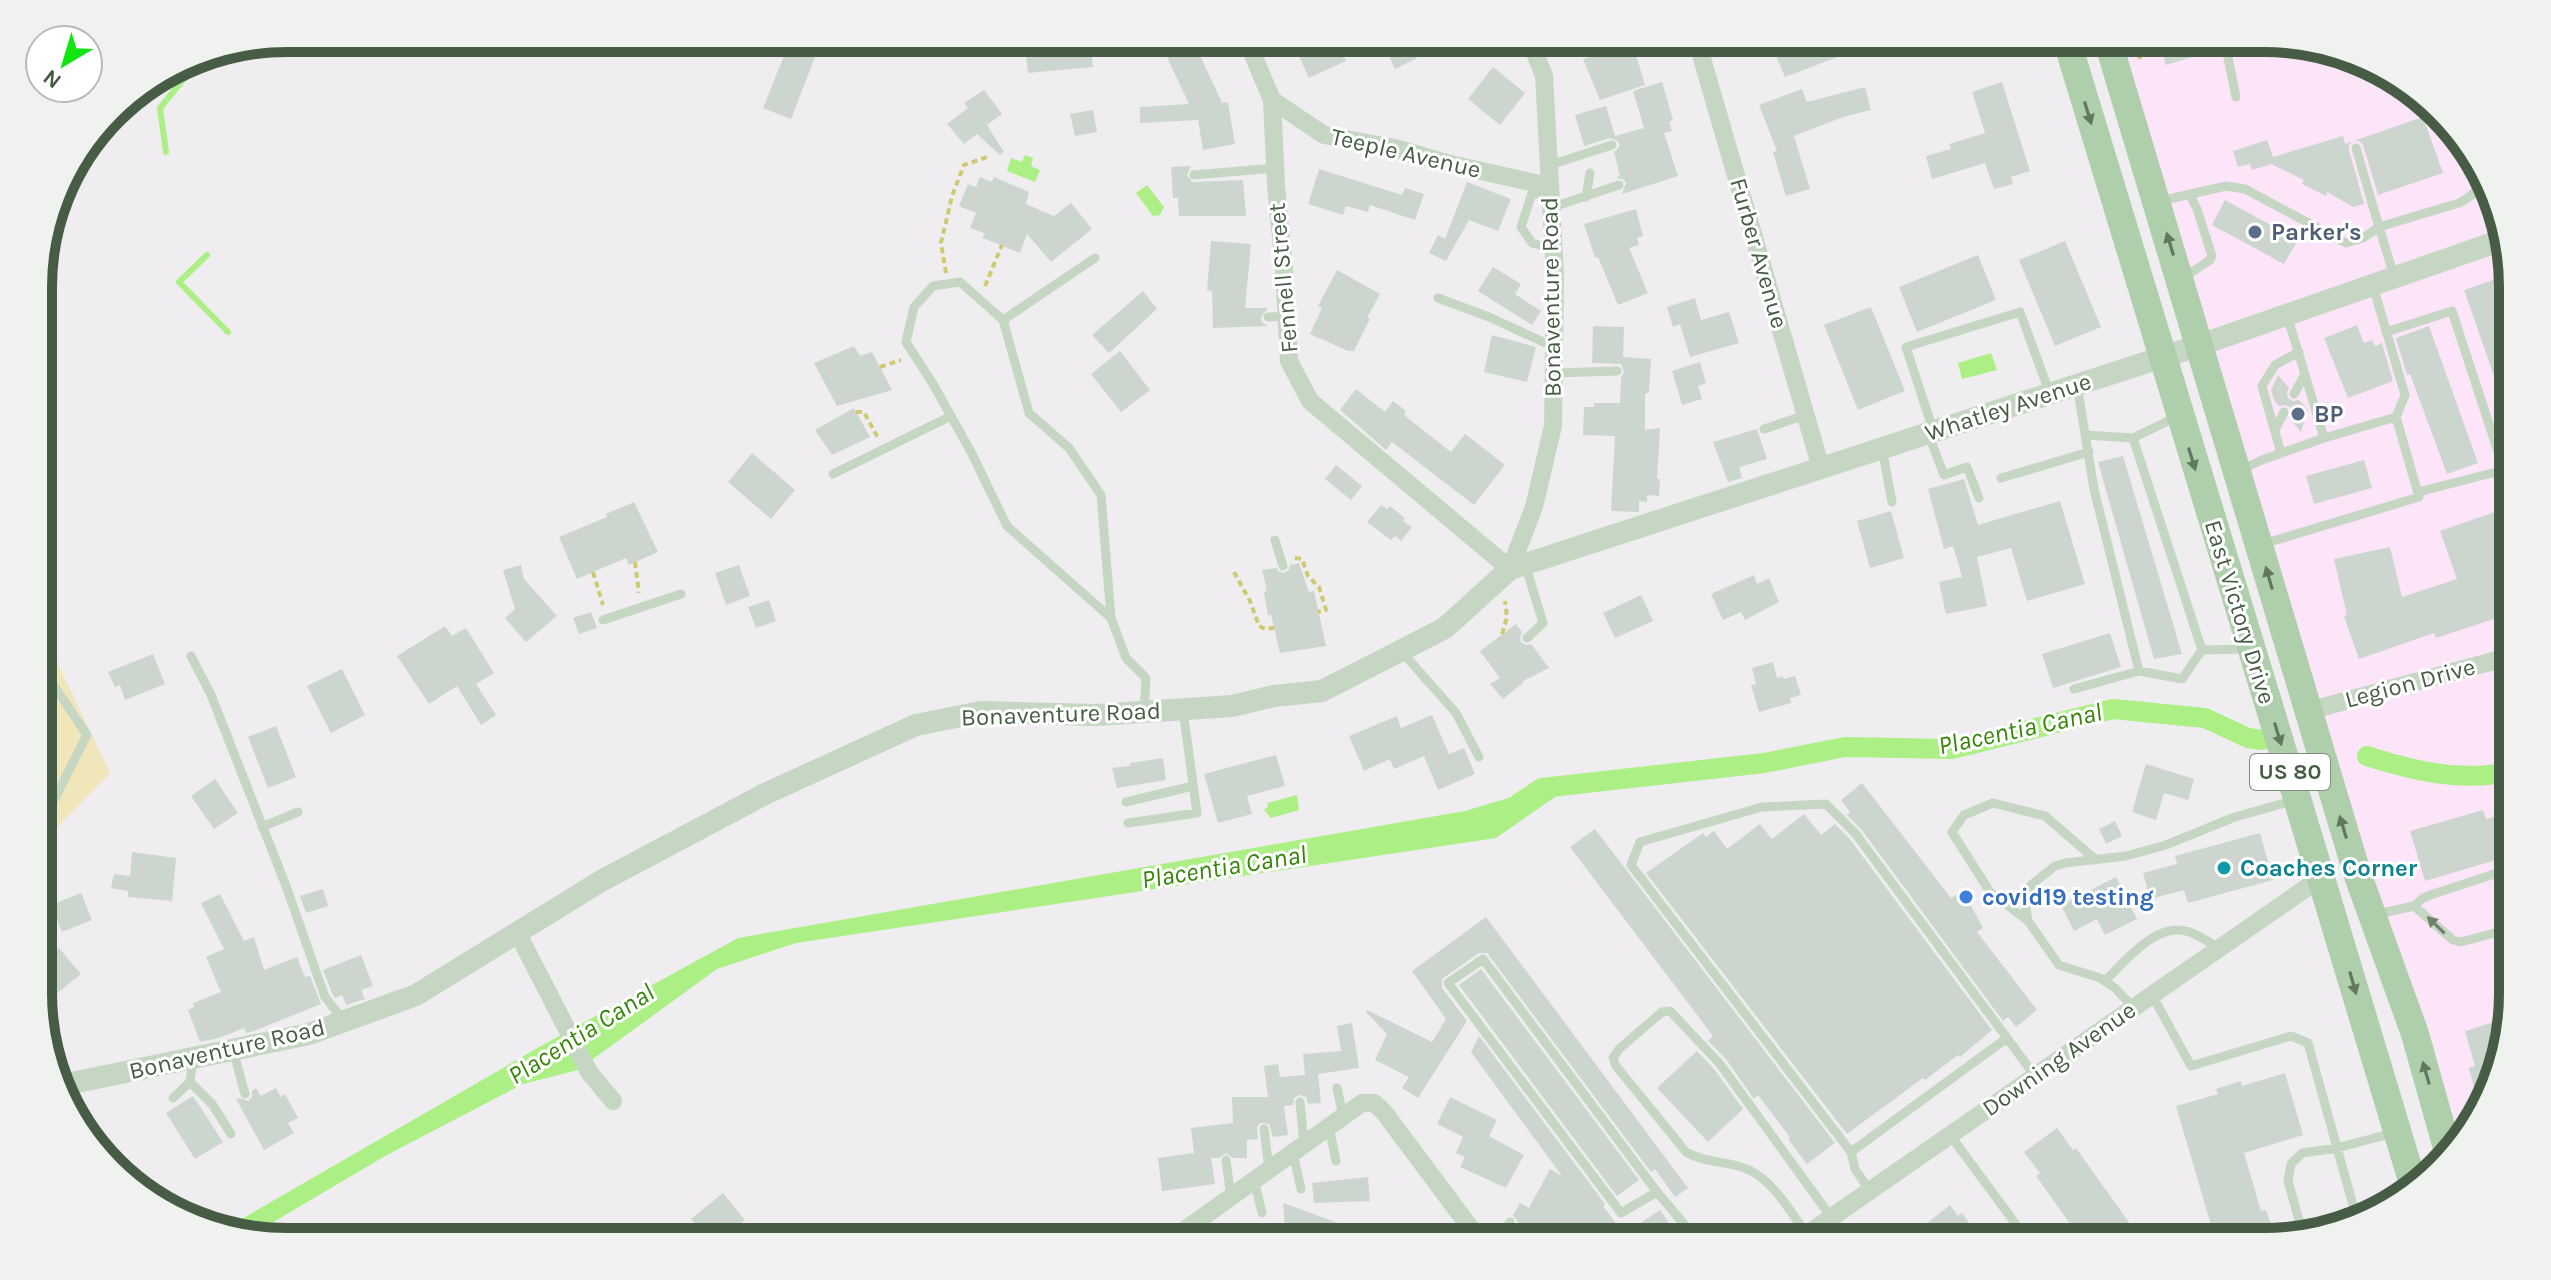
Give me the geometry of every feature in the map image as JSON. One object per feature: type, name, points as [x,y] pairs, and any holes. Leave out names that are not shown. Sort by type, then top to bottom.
[{"type":"main road","name":"East Victory Drive","points":[[2070,52],[2411,1176]]},
{"type":"main road","name":"East Victory Drive","points":[[2111,52],[2357,873],[2407,1013],[2445,1142]]},
{"type":"main road","points":[[2322,877],[2336,876],[2345,884],[2379,986],[2407,1013]]},
{"type":"street","name":"Bonaventure Road","points":[[71,1084],[309,1034],[416,995],[601,881],[765,794],[916,725],[981,712],[1096,715],[1183,710],[1232,706],[1274,696],[1322,691],[1445,628],[1511,570],[1534,507],[1553,426],[1553,249],[1544,76],[1535,52]]},
{"type":"street","name":"Furber Avenue","points":[[1700,52],[1821,468]]},
{"type":"street","name":"Fennell Street","points":[[1252,53],[1272,100],[1277,316],[1289,361],[1310,401],[1511,570]]},
{"type":"street","name":"Teeple Avenue","points":[[1272,100],[1324,135],[1395,148],[1549,197]]},
{"type":"street","name":"Whatley Avenue","points":[[1511,570],[2161,358],[2494,243]]},
{"type":"street","name":"Legion Drive","points":[[2308,711],[2499,660]]},
{"type":"street","name":"Downing Avenue","points":[[1816,1227],[2322,877]]},
{"type":"street","points":[[517,932],[589,1072],[613,1101]]},
{"type":"street","points":[[1188,1228],[1362,1103],[1374,1103],[1383,1111],[1470,1227]]},
{"type":"lane","points":[[2227,52],[2236,97]]},
{"type":"lane","points":[[1547,166],[1612,145]]},
{"type":"lane","points":[[2356,148],[2394,276]]},
{"type":"lane","points":[[1194,175],[1275,168]]},
{"type":"lane","points":[[1586,197],[1590,173]]},
{"type":"lane","points":[[1553,249],[1532,243],[1521,227],[1532,193],[1549,197],[1586,197],[1619,185]]},
{"type":"lane","points":[[2157,202],[2226,186],[2245,189],[2346,243],[2363,238],[2379,227],[2459,203],[2477,188]]},
{"type":"lane","points":[[2181,280],[2212,256],[2190,195]]},
{"type":"lane","points":[[1003,320],[1095,258]]},
{"type":"lane","points":[[1111,618],[1007,526],[951,416],[906,342],[914,307],[933,286],[960,282],[1003,320],[1029,413],[1069,448],[1101,495],[1111,618],[1126,658],[1146,678],[1144,712]]},
{"type":"lane","points":[[2259,545],[2419,497],[2396,417],[2405,395],[2373,286]]},
{"type":"lane","points":[[1438,298],[1554,347]]},
{"type":"lane","points":[[2386,332],[2452,311],[2499,444]]},
{"type":"lane","points":[[1979,498],[1967,467],[1944,475],[1906,347],[2020,312],[2050,394]]},
{"type":"lane","points":[[2287,315],[2324,438]]},
{"type":"lane","points":[[2281,453],[2262,386],[2275,365],[2299,352]]},
{"type":"lane","points":[[1554,373],[1617,371]]},
{"type":"lane","points":[[2294,394],[2305,374]]},
{"type":"lane","points":[[2077,385],[2094,489],[2139,671]]},
{"type":"lane","points":[[2275,430],[2284,412]]},
{"type":"lane","points":[[1764,429],[1806,415]]},
{"type":"lane","points":[[833,474],[951,416]]},
{"type":"lane","points":[[2085,435],[2133,438],[2179,416]]},
{"type":"lane","points":[[2237,471],[2324,438],[2396,417]]},
{"type":"lane","points":[[2133,438],[2202,650]]},
{"type":"lane","points":[[1882,448],[1892,502]]},
{"type":"lane","points":[[2001,478],[2089,452]]},
{"type":"lane","points":[[2418,492],[2499,471]]},
{"type":"lane","points":[[1275,540],[1282,563]]},
{"type":"lane","points":[[1511,570],[1543,623],[1527,638]]},
{"type":"lane","points":[[605,619],[681,594]]},
{"type":"lane","points":[[2202,650],[2251,649]]},
{"type":"lane","points":[[2074,689],[2139,671],[2182,679],[2202,650]]},
{"type":"lane","points":[[1401,651],[1456,713],[1479,757]]},
{"type":"lane","points":[[191,656],[211,695],[291,899],[325,997],[344,1021]]},
{"type":"lane","points":[[52,684],[87,735],[52,801]]},
{"type":"lane","points":[[1128,823],[1197,813],[1183,710]]},
{"type":"lane","points":[[1126,802],[1193,786]]},
{"type":"lane","points":[[2028,921],[2027,892],[2043,874],[2065,863],[2126,856],[2166,845],[2232,818],[2298,799]]},
{"type":"lane","points":[[2096,860],[2045,816],[1993,803],[1964,815],[1952,832],[1990,892],[2028,921],[2059,965],[2105,981],[2134,1008]]},
{"type":"lane","points":[[1870,1191],[1855,1169],[1851,1152],[1631,865],[1640,842],[1762,807],[1826,804],[1855,833],[2035,1076]]},
{"type":"lane","points":[[262,827],[298,812]]},
{"type":"lane","points":[[2372,915],[2414,906],[2433,894],[2499,873]]},
{"type":"lane","points":[[2414,906],[2453,940],[2461,942],[2499,932]]},
{"type":"lane","points":[[2105,981],[2144,944],[2176,929],[2219,948]]},
{"type":"lane","points":[[1657,1192],[1621,1213],[1448,983],[1483,959],[1687,1227]]},
{"type":"lane","points":[[2152,995],[2191,1066],[2291,1036],[2308,1043],[2354,1210]]},
{"type":"lane","points":[[1794,1227],[1758,1174],[1740,1166],[1696,1158],[1686,1152],[1616,1066],[1613,1058],[1619,1049],[1662,1012],[1670,1011],[1720,1064],[1831,1217]]},
{"type":"lane","points":[[1851,1152],[2007,1038]]},
{"type":"lane","points":[[233,1050],[245,1094]]},
{"type":"lane","points":[[173,1098],[190,1082],[193,1058]]},
{"type":"lane","points":[[190,1082],[212,1104],[231,1134]]},
{"type":"lane","points":[[1336,1161],[1337,1088]]},
{"type":"lane","points":[[1300,1102],[1298,1148],[1301,1189]]},
{"type":"lane","points":[[1262,1213],[1264,1129]]},
{"type":"lane","points":[[2300,1224],[2288,1181],[2291,1164],[2302,1153],[2337,1148],[2397,1132]]},
{"type":"lane","points":[[1950,1135],[2018,1227]]},
{"type":"lane","points":[[1226,1160],[1231,1197]]},
{"type":"lane","points":[[1507,1227],[1510,1222]]},
{"type":"path","points":[[2139,72],[2141,52]]},
{"type":"path","points":[[948,284],[941,243],[952,196],[964,165],[987,157]]},
{"type":"path","points":[[979,299],[1002,245]]},
{"type":"path","points":[[880,367],[915,355]]},
{"type":"path","points":[[856,412],[864,412],[878,436],[872,455]]},
{"type":"path","points":[[1282,563],[1298,557],[1306,564],[1308,576],[1319,587],[1326,610],[1318,612]]},
{"type":"path","points":[[635,562],[641,607]]},
{"type":"path","points":[[1502,634],[1507,617],[1511,570]]},
{"type":"path","points":[[593,572],[605,619]]},
{"type":"path","points":[[1234,572],[1259,626],[1274,628]]},
{"type":"shaded area","points":[[2119,52],[2279,53],[2339,64],[2368,76],[2419,110],[2441,132],[2475,183],[2487,212],[2497,257],[2499,287],[2499,993],[2497,1023],[2487,1068],[2475,1097],[2446,1141]]},
{"type":"shaded area","points":[[52,653],[110,773],[52,832]]},
{"type":"water","points":[[1025,155],[1033,158],[1031,166],[1040,170],[1035,182],[1007,171],[1011,158],[1022,162]]},
{"type":"water","points":[[1147,185],[1164,207],[1160,215],[1153,216],[1136,193]]},
{"type":"water","points":[[1991,353],[1997,370],[1962,379],[1958,363]]},
{"type":"water","points":[[1764,763],[1558,795],[1496,838],[796,943],[717,969],[578,1070],[523,1084],[385,1156],[266,1226],[237,1222],[541,1046],[738,938],[1465,811],[1542,788]]},
{"type":"water","points":[[1297,795],[1299,810],[1271,818],[1264,810],[1268,807],[1267,803]]},
{"type":"building","points":[[1297,52],[1342,52],[1346,61],[1309,78]]},
{"type":"building","points":[[1387,52],[1414,52],[1417,58],[1395,69]]},
{"type":"building","points":[[1592,52],[1635,52],[1645,85],[1600,100],[1583,59],[1593,56]]},
{"type":"building","points":[[1774,52],[1839,52],[1840,56],[1785,77]]},
{"type":"building","points":[[2162,52],[2210,52],[2166,65]]},
{"type":"building","points":[[785,53],[805,53],[815,57],[791,119],[763,108]]},
{"type":"building","points":[[1026,53],[1092,53],[1093,67],[1028,73]]},
{"type":"building","points":[[1165,53],[1199,53],[1222,103],[1228,102],[1235,144],[1203,150],[1198,120],[1140,123],[1140,107],[1189,104]]},
{"type":"building","points":[[1493,67],[1525,93],[1500,125],[1468,99]]},
{"type":"building","points":[[1662,82],[1673,120],[1669,122],[1672,131],[1664,133],[1678,176],[1622,194],[1626,183],[1616,178],[1620,176],[1614,152],[1619,142],[1610,138],[1584,146],[1575,115],[1606,106],[1615,136],[1644,128],[1633,91]]},
{"type":"building","points":[[2002,82],[2030,171],[2011,177],[2013,184],[1994,189],[1985,163],[1932,179],[1926,156],[1951,149],[1949,144],[1985,133],[1972,92]]},
{"type":"building","points":[[1865,87],[1871,110],[1794,136],[1810,189],[1786,196],[1773,152],[1777,151],[1759,105],[1802,89],[1807,102]]},
{"type":"building","points":[[984,90],[1002,114],[987,125],[1004,152],[1000,155],[977,134],[964,144],[947,124],[968,108],[964,103]]},
{"type":"building","points":[[1093,110],[1097,132],[1075,136],[1070,114]]},
{"type":"building","points":[[2423,117],[2443,173],[2378,195],[2363,145],[2354,141]]},
{"type":"building","points":[[2343,136],[2345,144],[2353,141],[2349,150],[2364,204],[2353,207],[2327,192],[2326,196],[2302,184],[2304,180],[2271,164],[2252,170],[2250,164],[2238,167],[2233,151],[2267,140],[2273,157]]},
{"type":"building","points":[[1191,166],[1187,175],[1192,182],[1243,180],[1246,216],[1179,216],[1178,198],[1173,198],[1171,167]]},
{"type":"building","points":[[1319,169],[1402,195],[1405,188],[1424,194],[1415,220],[1370,205],[1368,212],[1346,206],[1343,215],[1308,204]]},
{"type":"building","points":[[980,177],[992,182],[994,177],[1029,192],[1026,204],[1054,216],[1071,203],[1092,229],[1051,262],[1027,234],[1020,253],[983,238],[984,233],[970,228],[976,213],[959,206],[968,184],[976,187]]},
{"type":"building","points":[[1467,182],[1511,199],[1498,231],[1469,220],[1446,261],[1429,253],[1438,235],[1445,239]]},
{"type":"building","name":"Parker's","points":[[2225,200],[2298,240],[2284,264],[2212,225]]},
{"type":"building","points":[[1636,209],[1643,236],[1637,238],[1639,245],[1629,248],[1648,293],[1618,305],[1598,257],[1595,258],[1584,224]]},
{"type":"building","points":[[1211,241],[1251,244],[1245,308],[1268,308],[1261,317],[1268,326],[1213,328],[1212,291],[1207,290]]},
{"type":"building","points":[[2065,241],[2101,327],[2055,346],[2019,260]]},
{"type":"building","points":[[1978,255],[1996,300],[1917,332],[1899,287]]},
{"type":"building","points":[[1493,267],[1521,284],[1515,294],[1541,311],[1532,325],[1478,291]]},
{"type":"building","points":[[1337,270],[1380,294],[1354,351],[1310,334],[1322,308],[1318,306]]},
{"type":"building","points":[[2498,278],[2499,390],[2464,290]]},
{"type":"building","points":[[1143,291],[1157,309],[1109,353],[1092,335]]},
{"type":"building","points":[[1695,298],[1701,320],[1729,312],[1739,343],[1690,357],[1680,324],[1673,327],[1667,307]]},
{"type":"building","points":[[1871,307],[1905,391],[1858,410],[1824,325]]},
{"type":"building","points":[[2357,325],[2364,343],[2372,340],[2375,346],[2382,343],[2393,381],[2348,398],[2324,338]]},
{"type":"building","points":[[1593,326],[1624,327],[1623,357],[1651,359],[1649,392],[1645,394],[1645,430],[1660,428],[1659,496],[1647,495],[1647,502],[1639,501],[1639,512],[1611,511],[1615,436],[1583,435],[1584,407],[1594,407],[1594,403],[1620,403],[1624,372],[1621,364],[1592,363]]},
{"type":"building","points":[[2429,326],[2478,463],[2447,474],[2410,374],[2407,375],[2396,338]]},
{"type":"building","points":[[1492,335],[1536,347],[1527,382],[1484,372]]},
{"type":"building","points":[[854,346],[860,356],[872,352],[892,390],[837,406],[814,363]]},
{"type":"building","points":[[1120,351],[1150,390],[1121,412],[1091,374]]},
{"type":"building","points":[[1700,362],[1706,383],[1698,386],[1702,399],[1682,405],[1672,371]]},
{"type":"building","points":[[2278,375],[2289,388],[2288,398],[2299,400],[2308,410],[2301,432],[2289,418],[2290,407],[2279,406],[2274,400],[2271,390]]},
{"type":"building","points":[[1356,389],[1385,412],[1393,401],[1406,411],[1404,415],[1451,452],[1465,434],[1505,465],[1474,505],[1392,442],[1386,450],[1340,410]]},
{"type":"building","points":[[854,408],[870,437],[832,455],[815,430]]},
{"type":"building","points":[[1757,429],[1767,459],[1739,467],[1742,478],[1728,482],[1713,442]]},
{"type":"building","points":[[752,453],[795,490],[771,519],[728,482]]},
{"type":"building","points":[[2123,456],[2182,654],[2154,659],[2098,462]]},
{"type":"building","points":[[2364,460],[2372,488],[2314,504],[2306,476]]},
{"type":"building","points":[[1336,465],[1362,486],[1351,500],[1325,479]]},
{"type":"building","points":[[1964,479],[1978,525],[2060,501],[2085,584],[2027,601],[2011,548],[1977,557],[1987,606],[1946,614],[1939,582],[1962,577],[1953,546],[1944,549],[1928,489]]},
{"type":"building","points":[[634,502],[658,552],[629,565],[626,558],[577,579],[559,537]]},
{"type":"building","points":[[1381,505],[1387,509],[1390,506],[1412,527],[1401,541],[1395,536],[1391,540],[1367,522]]},
{"type":"building","points":[[2499,510],[2499,617],[2436,638],[2434,633],[2359,659],[2344,616],[2347,615],[2334,559],[2390,547],[2402,597],[2457,579],[2440,531]]},
{"type":"building","points":[[1891,511],[1904,558],[1870,568],[1857,521]]},
{"type":"building","points":[[1299,563],[1309,592],[1314,591],[1326,646],[1280,653],[1271,615],[1268,615],[1262,570],[1276,568],[1284,573],[1290,565]]},
{"type":"building","points":[[521,565],[524,579],[557,616],[526,642],[505,618],[515,609],[503,570]]},
{"type":"building","points":[[739,565],[750,596],[726,605],[715,573]]},
{"type":"building","points":[[1754,575],[1757,584],[1769,578],[1779,602],[1745,620],[1741,612],[1723,620],[1711,594]]},
{"type":"building","points":[[1641,595],[1653,621],[1615,638],[1603,613]]},
{"type":"building","points":[[769,600],[776,621],[756,628],[748,607]]},
{"type":"building","points":[[591,612],[597,628],[579,634],[573,618]]},
{"type":"building","points":[[1516,624],[1522,632],[1521,642],[1531,644],[1549,668],[1523,681],[1503,699],[1490,684],[1500,678],[1480,651]]},
{"type":"building","points":[[445,626],[452,636],[466,628],[494,673],[476,684],[496,715],[481,725],[457,686],[429,704],[397,656]]},
{"type":"building","points":[[2110,633],[2121,667],[2053,688],[2042,654]]},
{"type":"building","points":[[153,654],[165,684],[125,700],[120,685],[115,687],[108,672]]},
{"type":"building","points":[[1773,662],[1777,678],[1795,676],[1801,695],[1790,698],[1791,703],[1759,712],[1751,685],[1756,684],[1752,668]]},
{"type":"building","points":[[342,669],[365,715],[331,733],[307,686]]},
{"type":"building","points":[[1432,715],[1449,754],[1464,748],[1475,774],[1438,790],[1424,756],[1394,769],[1390,759],[1364,771],[1349,736],[1397,716],[1401,728]]},
{"type":"building","points":[[276,726],[296,777],[268,788],[248,737]]},
{"type":"building","points":[[1276,755],[1285,786],[1247,796],[1252,814],[1218,823],[1204,774]]},
{"type":"building","points":[[1163,758],[1166,780],[1117,788],[1112,768]]},
{"type":"building","points":[[2146,764],[2194,779],[2188,800],[2164,793],[2156,820],[2132,812]]},
{"type":"building","points":[[215,779],[238,813],[214,829],[191,796]]},
{"type":"building","points":[[1862,783],[1951,898],[1963,891],[1983,928],[1977,932],[2037,1010],[2016,1027],[2008,1017],[2003,1021],[1861,829],[1847,815],[1850,812],[1841,800]]},
{"type":"building","points":[[2483,810],[2486,819],[2499,816],[2499,859],[2425,881],[2410,831]]},
{"type":"building","points":[[1804,814],[1821,835],[1835,824],[1849,838],[1992,1030],[1960,1057],[1958,1055],[1925,1080],[1923,1078],[1847,1134],[1646,873],[1703,833],[1706,837],[1714,831],[1727,849],[1760,824],[1772,839]]},
{"type":"building","points":[[2115,821],[2122,836],[2106,844],[2099,829]]},
{"type":"building","points":[[1595,829],[1835,1143],[1807,1164],[1758,1095],[1754,1099],[1726,1059],[1708,1041],[1713,1036],[1570,847]]},
{"type":"building","name":"Coaches Corner","points":[[2260,833],[2273,880],[2188,903],[2184,890],[2150,899],[2143,873],[2177,864],[2175,856]]},
{"type":"building","points":[[132,852],[176,858],[172,901],[128,897],[128,891],[111,888],[114,874],[130,876]]},
{"type":"building","points":[[2116,877],[2137,919],[2105,935],[2097,919],[2074,931],[2061,905]]},
{"type":"building","points":[[323,889],[328,906],[306,913],[300,896]]},
{"type":"building","points":[[81,893],[92,920],[62,932],[52,905]]},
{"type":"building","points":[[220,894],[244,941],[254,937],[264,970],[297,957],[305,977],[310,976],[321,1004],[254,1031],[246,1033],[244,1028],[200,1042],[188,1010],[194,1007],[193,1003],[221,992],[206,957],[224,949],[201,903]]},
{"type":"building","points":[[1486,917],[1688,1188],[1675,1197],[1655,1169],[1651,1172],[1487,953],[1479,953],[1442,979],[1442,988],[1467,1021],[1418,1098],[1402,1088],[1409,1077],[1375,1060],[1387,1034],[1367,1010],[1432,1042],[1446,1019],[1412,971]]},
{"type":"building","points":[[59,948],[81,974],[52,997],[52,993],[52,954]]},
{"type":"building","points":[[361,955],[373,986],[361,990],[365,999],[346,1005],[342,995],[335,998],[323,970]]},
{"type":"building","points":[[1481,969],[1639,1180],[1617,1196],[1459,985]]},
{"type":"building","points":[[2497,1021],[2487,1068],[2475,1091],[2469,1068],[2475,1066],[2465,1031]]},
{"type":"building","points":[[1352,1023],[1359,1068],[1318,1074],[1321,1103],[1308,1104],[1306,1097],[1300,1095],[1294,1098],[1293,1105],[1284,1106],[1288,1135],[1273,1137],[1269,1124],[1260,1123],[1257,1127],[1258,1139],[1247,1140],[1247,1158],[1233,1158],[1226,1153],[1219,1158],[1211,1158],[1215,1184],[1162,1191],[1158,1158],[1194,1153],[1191,1128],[1233,1123],[1232,1097],[1268,1097],[1264,1066],[1278,1064],[1280,1077],[1305,1075],[1303,1054],[1341,1051],[1337,1026]]},
{"type":"building","points":[[1479,1036],[1605,1204],[1603,1206],[1619,1227],[1517,1227],[1519,1223],[1513,1215],[1520,1203],[1529,1208],[1550,1169],[1562,1176],[1471,1052]]},
{"type":"building","points":[[1697,1051],[1743,1109],[1708,1142],[1657,1088]]},
{"type":"building","points":[[2285,1073],[2303,1135],[2244,1153],[2261,1211],[2266,1210],[2271,1227],[2212,1227],[2176,1106],[2218,1094],[2216,1089],[2241,1081],[2242,1086]]},
{"type":"building","points":[[256,1088],[261,1096],[276,1088],[281,1097],[285,1094],[298,1118],[288,1123],[294,1133],[264,1150],[236,1099],[248,1101]]},
{"type":"building","points":[[193,1096],[223,1142],[195,1159],[166,1113]]},
{"type":"building","points":[[1450,1097],[1497,1120],[1489,1136],[1524,1155],[1506,1188],[1460,1167],[1465,1157],[1456,1153],[1463,1137],[1437,1124]]},
{"type":"building","points":[[2057,1128],[2073,1150],[2076,1148],[2132,1227],[2072,1227],[2036,1176],[2040,1173],[2024,1152]]},
{"type":"building","points":[[1368,1177],[1370,1201],[1314,1203],[1312,1183]]},
{"type":"building","points":[[723,1193],[745,1220],[735,1228],[698,1228],[691,1219]]},
{"type":"building","points":[[1283,1203],[1341,1224],[1292,1227],[1285,1227]]},
{"type":"building","points":[[1950,1205],[1958,1216],[1962,1213],[1972,1227],[1922,1227]]},
{"type":"building","points":[[1660,1210],[1672,1227],[1634,1227]]},
{"type":"waterway","points":[[166,152],[160,108],[188,74]]},
{"type":"waterway","points":[[207,255],[179,282],[228,332]]},
{"type":"waterway","name":"Placentia Canal","points":[[1519,803],[1542,788],[1764,763],[1845,747],[1952,749],[2113,709],[2205,718],[2248,738],[2262,740]]},
{"type":"waterway","name":"Placentia Canal","points":[[2367,756],[2439,774],[2475,776],[2499,773]]},
{"type":"place","name":"Parker's","points":[[2255,232]]},
{"type":"place","name":"BP","points":[[2298,414]]},
{"type":"place","name":"Coaches Corner","points":[[2224,868]]},
{"type":"place","name":"covid19 testing","points":[[1966,897]]}]
